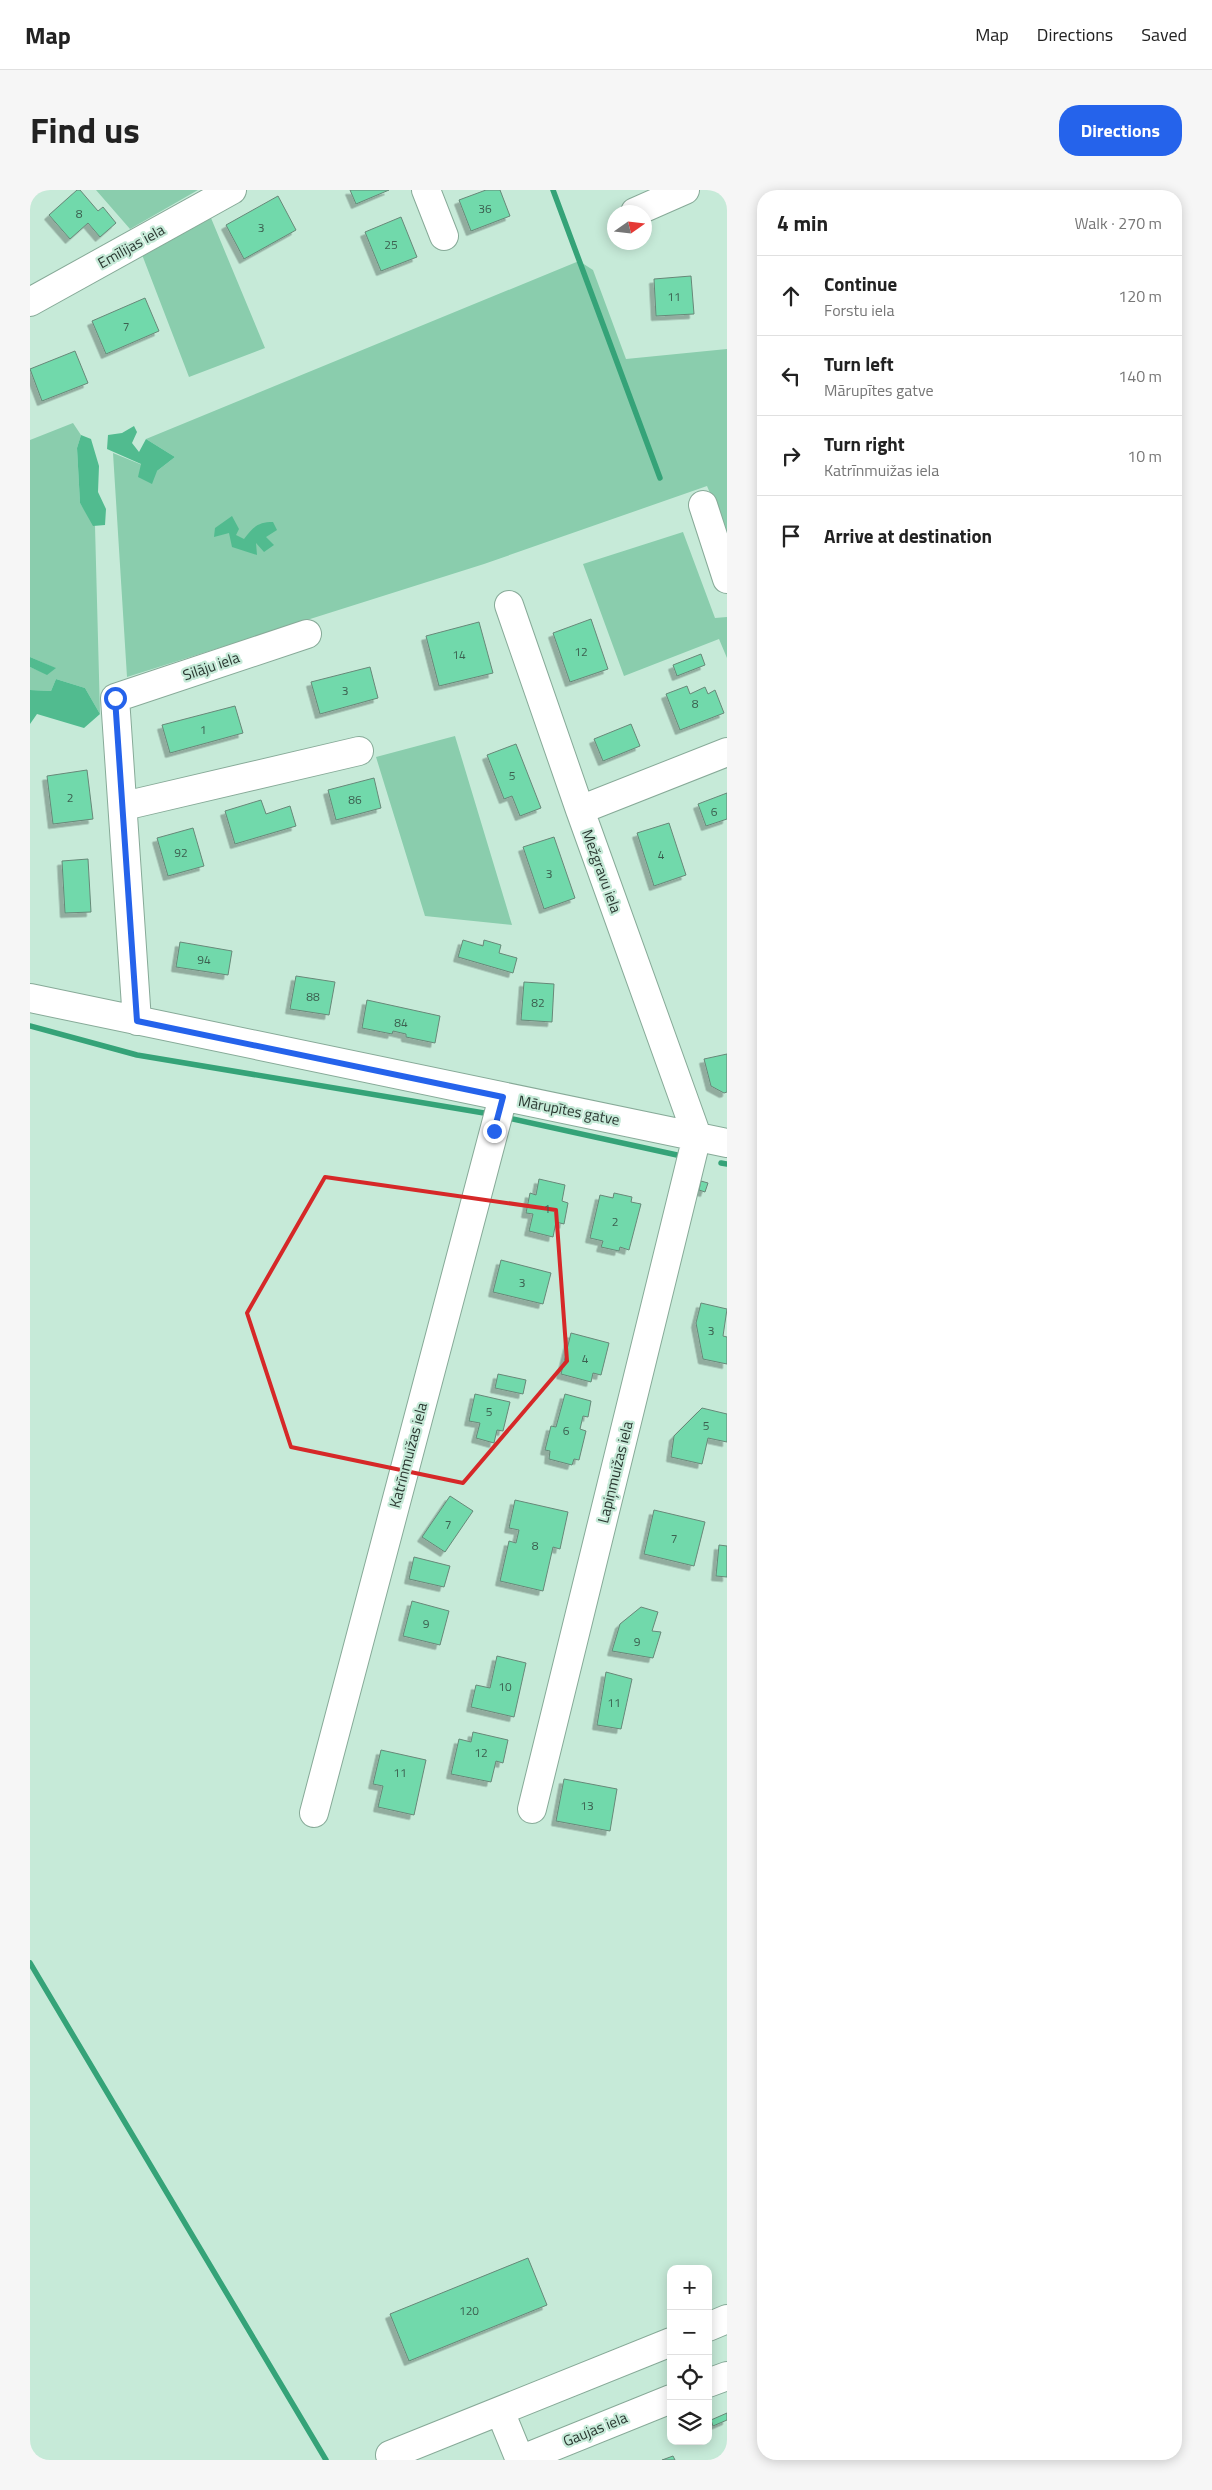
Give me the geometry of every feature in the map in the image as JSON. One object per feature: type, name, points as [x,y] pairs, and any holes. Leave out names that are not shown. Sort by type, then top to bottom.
[{"type":"street","name":"Emīlijas iela","points":[[30,302],[232,190]]},
{"type":"street","points":[[426,190],[444,236]]},
{"type":"street","points":[[651,205],[686,190]]},
{"type":"street","points":[[703,505],[727,579]]},
{"type":"street","name":"Mežgravu iela","points":[[509,605],[697,1136]]},
{"type":"street","name":"Silāju iela","points":[[124,806],[115,698],[308,634]]},
{"type":"street","points":[[137,1021],[124,806],[359,751]]},
{"type":"street","points":[[580,810],[727,752]]},
{"type":"street","name":"Mārupītes gatve","points":[[30,998],[727,1143]]},
{"type":"street","name":"Katrīnmuižas iela","points":[[314,1812],[503,1097]]},
{"type":"street","name":"Lapiņmuižas iela","points":[[532,1809],[697,1136]]},
{"type":"street","points":[[712,2325],[727,2319]]},
{"type":"street","points":[[390,2455],[667,2344]]},
{"type":"street","name":"Gaujas iela","points":[[520,2460],[667,2400]]},
{"type":"street","points":[[500,2411],[520,2460]]},
{"type":"highlighted area","points":[[325,1177],[556,1210],[567,1361],[463,1483],[291,1447],[247,1313]]},
{"type":"green space","points":[[96,190],[198,190],[130,229]]},
{"type":"green space","points":[[211,218],[265,348],[189,377],[141,252]]},
{"type":"green space","points":[[579,261],[593,270],[626,359],[727,349],[727,533],[707,486],[484,564],[127,677],[113,453],[157,471],[175,457],[146,439]]},
{"type":"green space","points":[[73,423],[81,435],[77,448],[80,503],[95,526],[100,714],[85,688],[56,679],[51,691],[30,690],[30,667],[47,674],[55,668],[30,657],[30,440]]},
{"type":"green space","points":[[134,426],[137,432],[132,443],[139,452],[146,439],[175,457],[157,471],[152,484],[138,477],[141,464],[107,449],[108,435],[122,433]]},
{"type":"green space","points":[[81,435],[91,439],[99,466],[98,492],[106,509],[105,525],[93,526],[80,503],[77,448]]},
{"type":"green space","points":[[232,516],[239,529],[236,535],[244,539],[256,526],[273,522],[277,530],[266,537],[274,545],[264,552],[256,543],[257,555],[232,547],[229,533],[214,537],[215,528]]},
{"type":"green space","points":[[683,532],[715,618],[727,617],[727,658],[719,639],[624,676],[583,564]]},
{"type":"green space","points":[[30,657],[56,668],[47,675],[30,667]]},
{"type":"green space","points":[[56,679],[85,688],[100,714],[84,728],[37,714],[30,724],[30,690],[51,691]]},
{"type":"green space","points":[[455,736],[512,925],[425,916],[376,757]]},
{"type":"building","points":[[77,190],[80,190],[98,211],[103,207],[116,223],[100,237],[88,223],[70,239],[49,215]]},
{"type":"building","points":[[350,190],[389,190],[356,204]]},
{"type":"building","points":[[486,190],[500,190],[510,216],[471,231],[459,200]]},
{"type":"building","points":[[278,196],[296,230],[244,259],[226,225]]},
{"type":"building","points":[[401,217],[417,257],[381,271],[365,232]]},
{"type":"building","points":[[691,276],[694,314],[656,316],[654,279]]},
{"type":"building","points":[[145,298],[159,331],[106,354],[92,321]]},
{"type":"building","points":[[75,351],[88,383],[42,401],[30,369]]},
{"type":"building","points":[[591,619],[608,669],[570,682],[553,633]]},
{"type":"building","points":[[479,622],[493,673],[439,686],[426,636]]},
{"type":"building","points":[[701,654],[705,665],[677,676],[673,665]]},
{"type":"building","points":[[370,667],[378,698],[320,714],[311,682]]},
{"type":"building","points":[[687,686],[690,694],[705,687],[708,694],[715,690],[724,713],[680,730],[666,694]]},
{"type":"building","points":[[235,706],[243,733],[170,753],[162,725]]},
{"type":"building","points":[[631,724],[640,746],[603,761],[594,739]]},
{"type":"building","points":[[516,744],[541,808],[520,816],[512,796],[504,799],[487,755]]},
{"type":"building","points":[[87,770],[93,819],[53,824],[47,776]]},
{"type":"building","points":[[374,778],[381,808],[336,820],[328,790]]},
{"type":"building","points":[[727,793],[727,819],[706,826],[698,804]]},
{"type":"building","points":[[261,800],[266,814],[290,806],[296,826],[235,844],[225,811]]},
{"type":"building","points":[[669,823],[686,875],[654,886],[637,833]]},
{"type":"building","points":[[193,828],[204,866],[168,876],[157,838]]},
{"type":"building","points":[[554,837],[575,898],[544,909],[523,847]]},
{"type":"building","points":[[88,859],[91,912],[65,913],[62,861]]},
{"type":"building","points":[[463,940],[483,946],[484,940],[501,945],[499,953],[517,958],[513,973],[458,957]]},
{"type":"building","points":[[180,942],[232,951],[228,975],[176,967]]},
{"type":"building","points":[[296,976],[335,982],[329,1015],[290,1009]]},
{"type":"building","points":[[524,982],[554,984],[552,1022],[521,1020]]},
{"type":"building","points":[[367,1000],[440,1016],[435,1043],[406,1037],[406,1034],[393,1031],[392,1034],[362,1028]]},
{"type":"building","points":[[727,1054],[727,1092],[724,1093],[711,1086],[704,1059]]},
{"type":"building","points":[[539,1179],[565,1185],[562,1201],[568,1203],[564,1224],[556,1222],[553,1237],[529,1231],[533,1214],[526,1213],[530,1193],[536,1195]]},
{"type":"building","points":[[701,1181],[708,1183],[705,1192],[699,1190]]},
{"type":"building","points":[[614,1193],[632,1197],[631,1202],[641,1204],[629,1250],[620,1247],[619,1251],[601,1247],[603,1241],[590,1238],[600,1195],[613,1198]]},
{"type":"building","points":[[501,1260],[551,1273],[543,1304],[493,1292]]},
{"type":"building","points":[[701,1303],[727,1309],[723,1336],[727,1337],[727,1364],[703,1359],[696,1323]]},
{"type":"building","points":[[571,1333],[609,1343],[601,1375],[593,1373],[591,1382],[561,1374]]},
{"type":"building","points":[[498,1374],[526,1380],[523,1394],[495,1388]]},
{"type":"building","points":[[475,1394],[510,1402],[503,1431],[497,1430],[494,1443],[476,1438],[480,1423],[469,1421]]},
{"type":"building","points":[[565,1394],[591,1401],[588,1417],[583,1416],[580,1429],[586,1431],[579,1460],[574,1459],[572,1465],[549,1459],[550,1451],[545,1450],[551,1426],[556,1427]]},
{"type":"building","points":[[702,1408],[727,1414],[727,1442],[708,1438],[702,1464],[671,1457],[674,1436]]},
{"type":"building","points":[[450,1496],[473,1511],[445,1552],[422,1537]]},
{"type":"building","points":[[515,1500],[568,1512],[560,1549],[553,1547],[543,1591],[500,1581],[509,1541],[516,1543],[519,1530],[509,1528]]},
{"type":"building","points":[[654,1510],[705,1522],[694,1566],[644,1554]]},
{"type":"building","points":[[719,1545],[727,1546],[727,1577],[716,1576]]},
{"type":"building","points":[[414,1557],[450,1566],[444,1587],[409,1579]]},
{"type":"building","points":[[412,1601],[449,1611],[440,1645],[403,1636]]},
{"type":"building","points":[[641,1607],[658,1612],[652,1631],[661,1632],[653,1658],[612,1651],[620,1624]]},
{"type":"building","points":[[497,1656],[526,1663],[514,1717],[471,1707],[476,1685],[490,1688]]},
{"type":"building","points":[[606,1672],[632,1679],[621,1729],[597,1725]]},
{"type":"building","points":[[473,1732],[508,1740],[503,1763],[496,1761],[491,1782],[451,1774],[459,1739],[471,1742]]},
{"type":"building","points":[[381,1750],[426,1760],[414,1815],[378,1807],[383,1786],[373,1784]]},
{"type":"building","points":[[564,1779],[617,1789],[610,1831],[556,1821]]},
{"type":"building","points":[[528,2258],[547,2305],[409,2361],[390,2314]]},
{"type":"building","points":[[727,2413],[727,2420],[713,2426],[712,2420]]},
{"type":"building","points":[[673,2456],[675,2460],[662,2460]]},
{"type":"waterway","points":[[553,190],[660,478]]},
{"type":"waterway","points":[[30,1026],[137,1055],[484,1113]]},
{"type":"waterway","points":[[508,1118],[677,1155]]},
{"type":"waterway","points":[[721,1163],[727,1164]]},
{"type":"waterway","points":[[30,1963],[326,2460]]},
{"type":"route","points":[[115,698],[124,806],[137,1021],[503,1097],[494,1131]]}]
